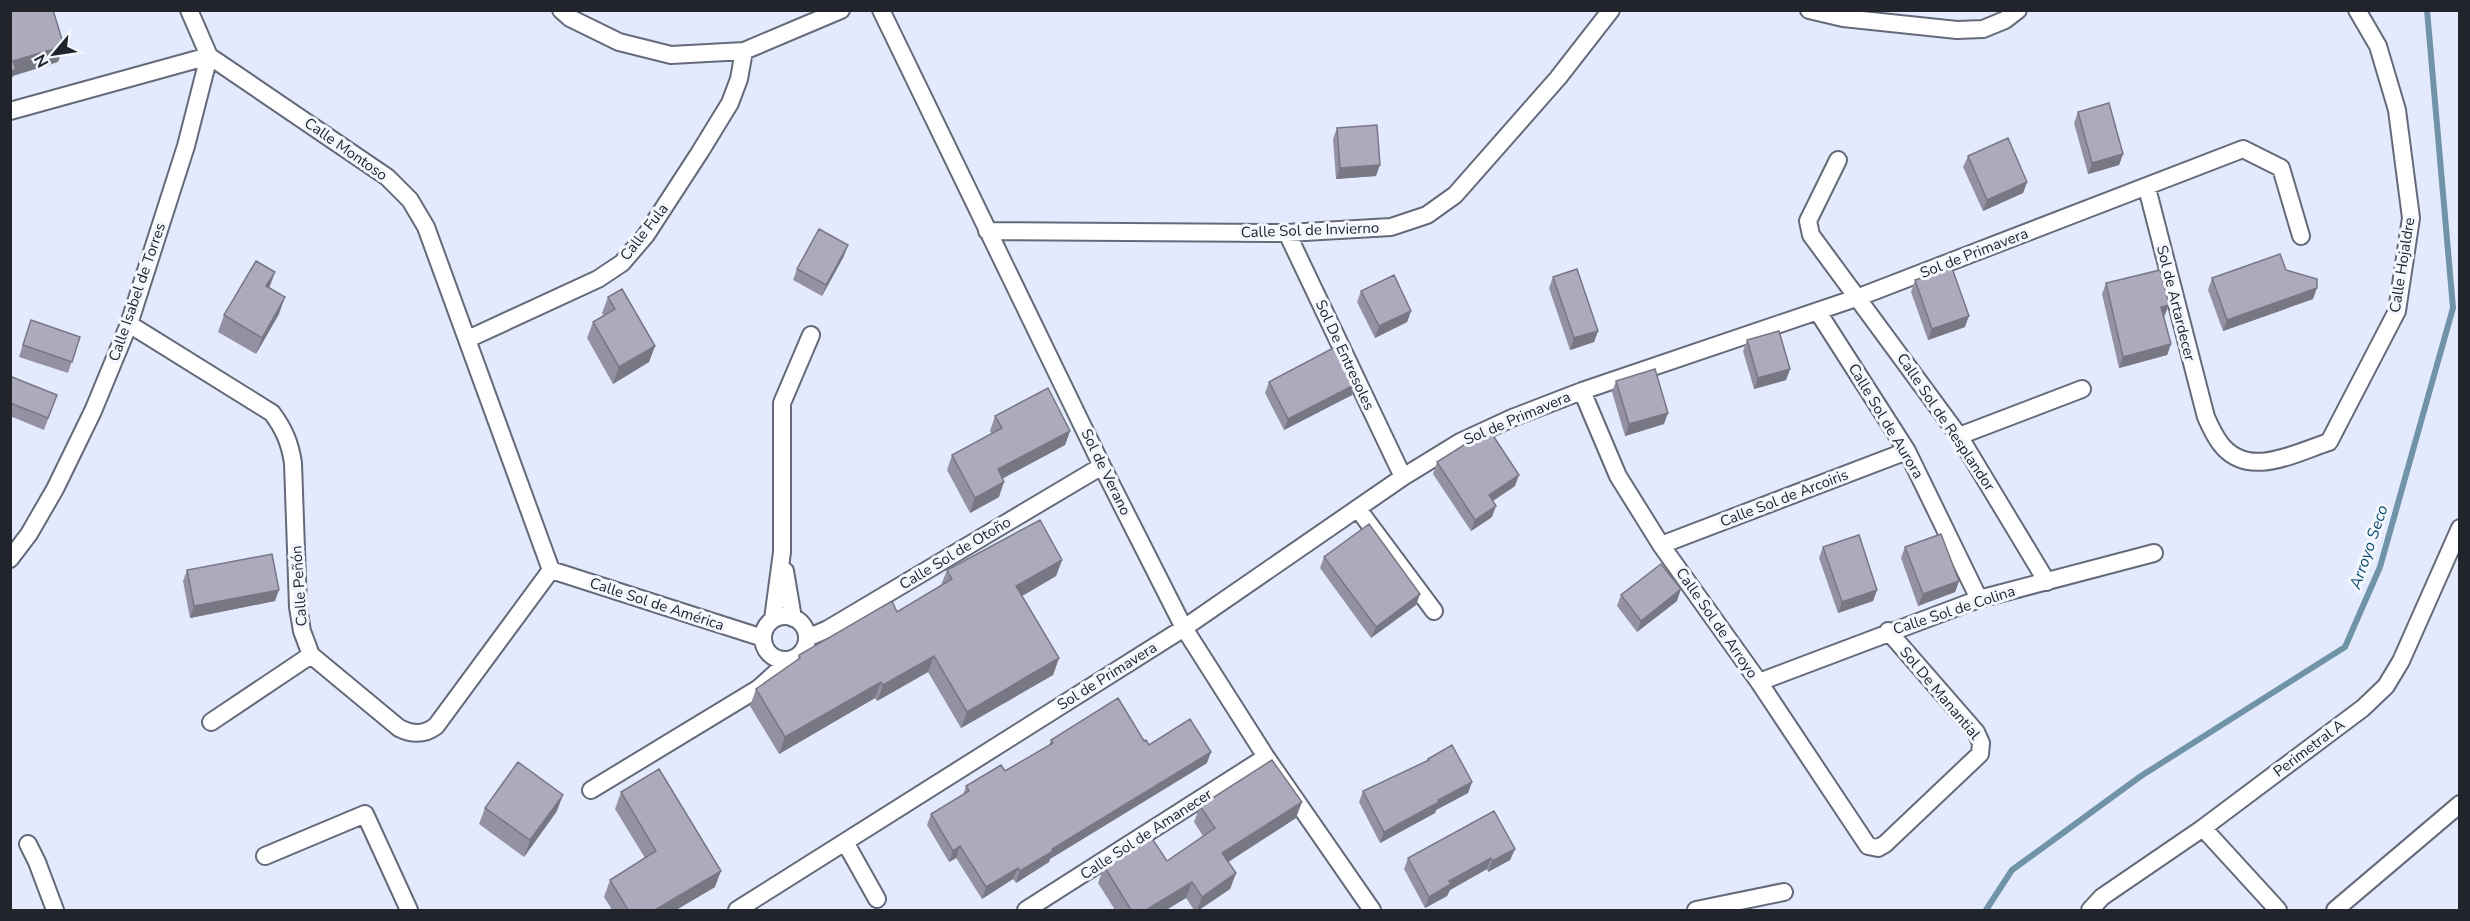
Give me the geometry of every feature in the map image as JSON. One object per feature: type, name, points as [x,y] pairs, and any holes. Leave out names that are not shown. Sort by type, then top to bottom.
[{"type":"street","points":[[10,111],[209,56],[189,10]]},
{"type":"street","points":[[561,10],[570,18],[619,42],[671,54],[744,51],[841,10]]},
{"type":"street","name":"Sol de Verano","points":[[881,10],[1102,466],[1184,628],[1266,757],[1372,910]]},
{"type":"street","name":"Calle Sol de Invierno","points":[[987,231],[1287,233],[1390,227],[1427,215],[1455,195],[1558,78],[1611,10]]},
{"type":"street","points":[[1809,10],[1843,18],[1957,30],[1983,29],[2005,20],[2018,10]]},
{"type":"street","name":"Calle Hojaldre","points":[[2329,442],[2397,311],[2411,218],[2397,110],[2378,46],[2356,10]]},
{"type":"street","name":"Calle Fula","points":[[468,339],[598,279],[622,263],[646,235],[730,103],[739,79],[744,51]]},
{"type":"street","name":"Calle Isabel de Torres","points":[[10,560],[29,534],[55,489],[93,411],[129,324],[186,147],[209,56]]},
{"type":"street","name":"Calle Montoso","points":[[209,56],[387,177],[410,200],[426,227],[551,570]]},
{"type":"street","name":"Sol de Primavera","points":[[742,909],[1184,628],[1403,477],[1460,442],[1512,418],[1582,391],[1859,297],[2147,188],[2243,149],[2281,168],[2301,236]]},
{"type":"street","name":"Calle Sol de Resplandor","points":[[1838,160],[1808,221],[1808,228],[1959,436],[2047,582]]},
{"type":"street","name":"Sol de Artardecer","points":[[2147,188],[2206,417],[2220,444],[2239,459],[2263,464],[2329,442]]},
{"type":"street","name":"Sol De Entresoles","points":[[1287,233],[1403,477]]},
{"type":"street","name":"Calle Sol de Aurora","points":[[1818,312],[1907,451],[1979,599]]},
{"type":"street","name":"Calle Peñón","points":[[129,324],[272,413],[283,428],[290,445],[293,463],[298,607],[302,631],[311,655]]},
{"type":"street","points":[[773,619],[782,552],[782,403],[811,335]]},
{"type":"street","points":[[1959,436],[2082,389]]},
{"type":"street","name":"Calle Sol de Arroyo","points":[[1582,391],[1618,476],[1661,545],[1759,682],[1868,846]]},
{"type":"street","name":"Calle Sol de Arcoiris","points":[[1661,545],[1907,451]]},
{"type":"street","name":"Calle Sol de Otoño","points":[[807,638],[828,629],[1102,466]]},
{"type":"street","points":[[1358,509],[1434,611]]},
{"type":"street","name":"Perimetral A","points":[[2090,910],[2102,897],[2203,828],[2363,708],[2386,686],[2402,661],[2460,528]]},
{"type":"street","points":[[782,552],[793,618]]},
{"type":"street","name":"Calle Sol de Colina","points":[[1759,682],[1888,631],[1979,599],[2154,553]]},
{"type":"street","points":[[211,722],[311,655],[399,728],[414,734],[422,733],[436,726],[551,570]]},
{"type":"street","name":"Calle Sol de América","points":[[551,570],[763,638]]},
{"type":"street","points":[[591,790],[759,688],[802,652],[807,638],[801,624],[793,618],[781,616],[773,619],[764,630],[764,645],[772,657],[791,659]]},
{"type":"street","name":"Sol De Manantial","points":[[1868,846],[1878,848],[1886,844],[1980,754],[1981,743],[1976,732],[1888,631]]},
{"type":"street","name":"Calle Sol de Amanecer","points":[[1026,910],[1047,905],[1266,757]]},
{"type":"street","points":[[2335,910],[2460,804]]},
{"type":"street","points":[[265,855],[365,814],[409,910]]},
{"type":"street","points":[[2203,828],[2278,910]]},
{"type":"street","points":[[845,842],[877,899]]},
{"type":"street","points":[[28,844],[55,910]]},
{"type":"street","points":[[1696,910],[1784,892]]},
{"type":"building","points":[[10,10],[53,10],[64,46],[13,61],[16,70],[10,71]]},
{"type":"building","points":[[2109,103],[2123,154],[2092,163],[2078,112]]},
{"type":"building","points":[[1377,125],[1380,165],[1340,168],[1337,128]]},
{"type":"building","points":[[2008,138],[2027,182],[1987,200],[1968,156]]},
{"type":"building","points":[[819,229],[848,245],[826,285],[797,269]]},
{"type":"building","points":[[2280,254],[2286,270],[2317,279],[2317,288],[2227,320],[2212,278]]},
{"type":"building","points":[[256,261],[275,272],[266,286],[285,297],[262,338],[224,315]]},
{"type":"building","points":[[1952,268],[1969,316],[1932,329],[1915,280]]},
{"type":"building","points":[[1577,269],[1598,331],[1574,338],[1553,277]]},
{"type":"building","points":[[2160,270],[2169,305],[2161,307],[2171,344],[2123,357],[2106,283]]},
{"type":"building","points":[[1394,275],[1411,311],[1379,326],[1361,291]]},
{"type":"building","points":[[622,289],[655,346],[619,367],[593,322],[615,309],[608,297]]},
{"type":"building","points":[[31,320],[80,337],[72,362],[23,345]]},
{"type":"building","points":[[1779,331],[1790,369],[1758,378],[1747,340]]},
{"type":"building","points":[[1337,346],[1356,384],[1288,419],[1269,382]]},
{"type":"building","points":[[1655,369],[1668,413],[1629,424],[1616,381]]},
{"type":"building","points":[[12,377],[57,395],[48,418],[10,403]]},
{"type":"building","points":[[1048,388],[1070,431],[998,469],[1004,482],[975,498],[952,455],[1002,428],[995,416]]},
{"type":"building","points":[[1490,431],[1519,475],[1489,495],[1496,506],[1475,520],[1437,462]]},
{"type":"building","points":[[1040,520],[1062,560],[1016,586],[1059,658],[967,712],[934,656],[883,685],[881,682],[785,737],[756,689],[800,658],[799,655],[892,601],[897,612],[952,579],[947,570]]},
{"type":"building","points":[[1369,524],[1420,594],[1376,627],[1324,557]]},
{"type":"building","points":[[1941,534],[1959,581],[1923,594],[1905,547]]},
{"type":"building","points":[[1859,535],[1877,590],[1842,602],[1823,547]]},
{"type":"building","points":[[272,554],[279,590],[194,606],[187,570]]},
{"type":"building","points":[[1661,564],[1681,589],[1641,621],[1621,595]]},
{"type":"building","points":[[1118,698],[1144,741],[1146,740],[1149,745],[1190,719],[1211,752],[1020,871],[1018,868],[986,887],[960,846],[953,851],[931,814],[969,791],[966,786],[1001,765],[1005,771],[1053,743],[1051,740]]},
{"type":"building","points":[[1452,745],[1472,782],[1384,832],[1363,791],[1429,760]]},
{"type":"building","points":[[1272,760],[1302,802],[1222,853],[1236,873],[1202,897],[1192,882],[1146,910],[1131,910],[1104,866],[1151,837],[1167,861],[1215,828],[1200,806]]},
{"type":"building","points":[[518,762],[563,795],[530,840],[485,808]]},
{"type":"building","points":[[659,769],[721,871],[655,910],[628,910],[610,880],[656,851],[621,792]]},
{"type":"building","points":[[1494,811],[1515,849],[1492,861],[1491,858],[1449,881],[1451,884],[1429,897],[1408,858]]},
{"type":"waterway","name":"Arroyo Seco","points":[[1986,910],[2012,870],[2141,776],[2345,647],[2380,567],[2453,308],[2427,10]]}]
